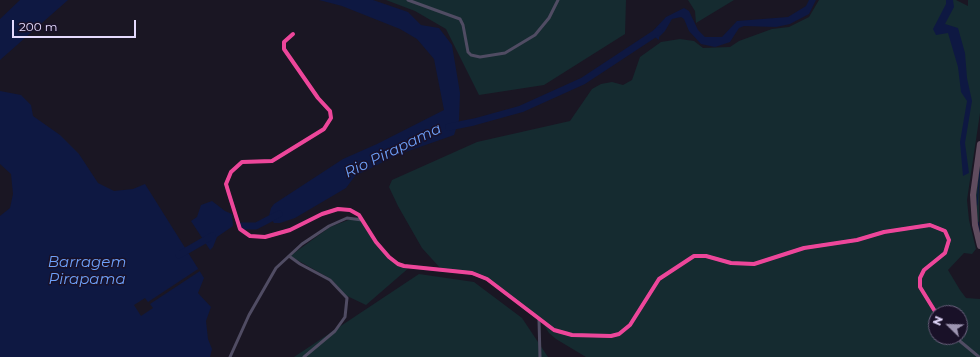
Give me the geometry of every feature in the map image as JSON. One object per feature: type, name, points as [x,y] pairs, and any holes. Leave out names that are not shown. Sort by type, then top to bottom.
[{"type":"highway","points":[[980,144],[973,195],[975,225],[980,246]]},
{"type":"street","points":[[408,0],[460,19],[464,25],[468,52],[471,55],[480,57],[505,53],[535,35],[549,18],[558,0]]},
{"type":"street","points":[[293,34],[284,42],[284,49],[318,98],[330,111],[330,121],[324,129],[272,161],[242,162],[230,172],[226,184],[238,224],[247,234],[257,238],[280,233],[322,214],[338,209],[350,210],[357,213],[376,242],[394,261],[404,266],[457,270],[480,276],[548,327],[562,333],[611,336],[619,334],[630,325],[659,279],[694,256],[706,256],[731,263],[754,264],[804,248],[857,240],[884,232],[930,225],[945,231],[949,240],[945,253],[924,270],[920,278],[920,287],[931,305]]},
{"type":"street","points":[[230,357],[249,315],[276,268],[289,256],[329,226],[347,218],[362,220]]},
{"type":"street","points":[[289,256],[300,264],[330,280],[347,298],[345,317],[335,331],[304,357]]},
{"type":"street","points":[[539,320],[540,357]]},
{"type":"street","points":[[965,345],[979,357]]},
{"type":"green space","points":[[386,0],[626,0],[625,34],[544,85],[479,95],[446,29],[415,11]]},
{"type":"green space","points":[[688,0],[734,0],[696,23],[695,11]]},
{"type":"green space","points":[[819,0],[956,0],[968,6],[968,0],[980,0],[980,113],[967,200],[969,220],[976,249],[972,254],[964,253],[948,270],[966,298],[980,299],[980,357],[586,357],[556,339],[549,333],[542,322],[480,275],[441,269],[422,248],[389,187],[392,180],[477,142],[570,121],[592,89],[601,84],[612,82],[623,85],[632,80],[640,57],[661,42],[680,39],[694,41],[703,48],[730,47],[739,41],[772,29],[789,27],[809,17]]},
{"type":"green space","points":[[980,159],[979,222],[976,222],[976,192]]},
{"type":"green space","points":[[359,216],[375,243],[388,258],[393,262],[411,266],[366,305],[345,295],[331,279],[290,256],[330,227]]},
{"type":"green space","points":[[419,274],[474,282],[522,318],[548,357],[294,357]]},
{"type":"water","points":[[20,0],[68,0],[0,60],[0,19]]},
{"type":"water","points":[[319,0],[373,0],[408,12],[421,25],[439,28],[452,45],[460,93],[459,120],[454,135],[397,155],[355,176],[346,188],[295,218],[280,223],[274,223],[269,216],[271,208],[274,204],[343,159],[377,144],[444,110],[434,59],[417,39],[400,29],[342,6]]},
{"type":"water","points":[[809,0],[816,0],[809,14],[790,24],[776,27],[744,26],[739,28],[730,42],[715,47],[701,44],[689,31],[684,19],[681,17],[672,19],[665,31],[659,37],[659,40],[650,34],[666,17],[684,8],[689,11],[698,30],[705,37],[722,37],[737,21],[788,17],[806,6]]},
{"type":"water","points":[[946,0],[953,0],[954,7],[945,24],[958,28],[965,53],[967,78],[972,101],[965,143],[969,173],[963,176],[960,142],[967,101],[961,92],[958,67],[948,33],[936,35],[933,29],[946,4]]},
{"type":"water","name":"Barragem Pirapama","points":[[0,91],[21,95],[31,105],[33,116],[60,135],[79,154],[98,183],[114,191],[133,189],[145,184],[204,278],[198,293],[211,307],[206,321],[208,339],[212,349],[210,357],[0,357],[0,216],[10,208],[13,194],[11,174],[0,164]]},
{"type":"water","points":[[212,201],[225,211],[232,214],[233,226],[217,237],[213,247],[210,250],[191,221],[197,217],[201,205]]},
{"type":"pier","points":[[198,269],[200,271],[150,304],[153,308],[141,316],[134,305],[145,298],[148,302]]},
{"type":"waterway","points":[[449,127],[474,122],[521,109],[583,81],[659,31]]},
{"type":"waterway","points":[[977,205],[980,170]]},
{"type":"waterway","name":"Rio Pirapama","points":[[241,226],[256,226],[279,214]]},
{"type":"waterway","points":[[978,222],[980,233]]},
{"type":"waterway","name":"Rio Pirapama","points":[[179,255],[212,236]]},
{"type":"cycle path","points":[[293,34],[284,42],[284,49],[318,98],[330,111],[331,118],[324,129],[272,161],[242,162],[231,172],[226,184],[240,229],[250,236],[265,237],[290,230],[322,214],[338,209],[350,210],[359,215],[376,242],[389,257],[398,264],[404,266],[472,273],[487,279],[554,330],[572,335],[611,336],[619,334],[630,325],[659,279],[694,256],[706,256],[731,263],[754,264],[804,248],[857,240],[884,232],[930,225],[945,231],[949,240],[945,253],[924,270],[920,278],[920,287],[931,305]]}]
